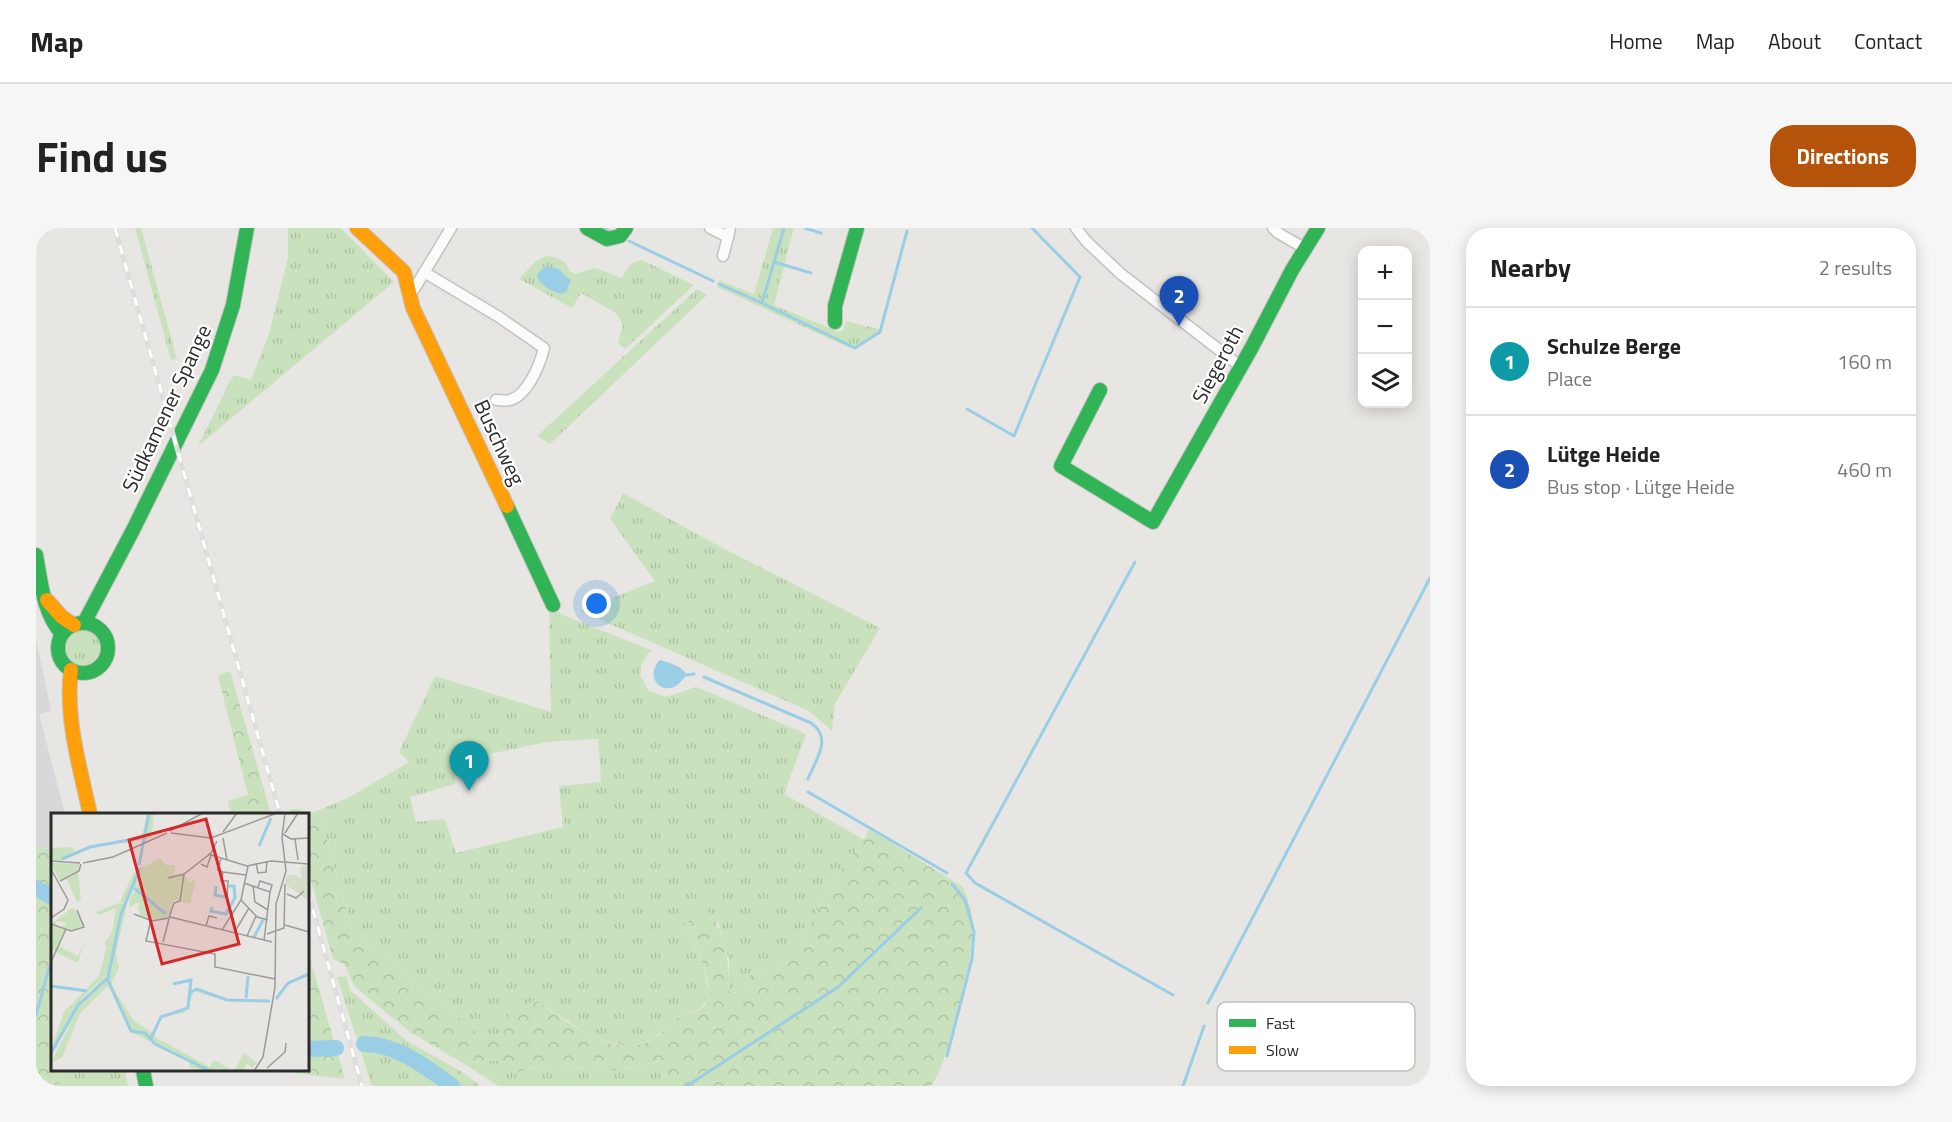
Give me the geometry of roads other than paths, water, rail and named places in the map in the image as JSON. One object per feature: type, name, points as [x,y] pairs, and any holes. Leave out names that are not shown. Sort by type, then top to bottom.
[{"type":"street","name":"Südkamener Spange","points":[[85,625],[89,611],[99,597],[212,370],[233,305],[247,228]]},
{"type":"street","name":"Buschweg","points":[[357,228],[404,272],[412,308],[553,605]]},
{"type":"street","points":[[409,294],[451,228]]},
{"type":"street","points":[[587,228],[607,239],[620,236],[626,228]]},
{"type":"street","points":[[710,228],[729,232],[723,256]]},
{"type":"street","points":[[835,322],[835,306],[857,228]]},
{"type":"street","points":[[1076,228],[1086,241],[1121,274],[1240,366]]},
{"type":"street","points":[[1274,228],[1278,233],[1306,249]]},
{"type":"street","name":"Siegeroth","points":[[1100,390],[1061,466],[1153,522],[1292,270],[1318,228]]},
{"type":"street","points":[[424,273],[499,317],[544,348],[530,382],[516,398],[509,401],[496,400]]},
{"type":"street","points":[[36,555],[48,614],[57,630],[62,634]]},
{"type":"street","points":[[46,599],[62,617],[85,625],[106,639],[107,654],[98,668],[77,671],[62,662],[58,651],[62,634]]},
{"type":"street","points":[[62,634],[85,625]]},
{"type":"street","points":[[77,671],[68,686],[72,725],[90,813]]},
{"type":"street","points":[[143,1071],[146,1086]]},
{"type":"water","points":[[547,266],[559,269],[571,281],[566,292],[561,294],[551,290],[538,279],[540,270]]},
{"type":"water","points":[[660,660],[679,667],[687,675],[676,686],[664,688],[660,686],[656,682],[654,672]]},
{"type":"waterway","points":[[604,228],[613,233]]},
{"type":"waterway","points":[[719,284],[762,303],[784,228]]},
{"type":"waterway","points":[[805,228],[821,233]]},
{"type":"waterway","points":[[967,409],[1014,436],[1080,277],[1032,228]]},
{"type":"waterway","points":[[762,303],[855,348],[880,332],[907,231]]},
{"type":"waterway","points":[[629,241],[713,281]]},
{"type":"waterway","points":[[774,262],[811,273]]},
{"type":"waterway","points":[[1135,562],[966,873],[975,883],[1173,995]]},
{"type":"waterway","points":[[1208,1003],[1430,578]]},
{"type":"waterway","points":[[687,675],[694,674]]},
{"type":"waterway","points":[[704,677],[811,723],[818,729],[821,735],[821,749],[808,779]]},
{"type":"waterway","points":[[808,792],[947,873]]},
{"type":"waterway","points":[[947,1056],[972,959],[974,932],[965,900],[952,884]]},
{"type":"waterway","points":[[36,888],[51,896]]},
{"type":"waterway","points":[[687,1086],[838,987],[921,908]]},
{"type":"waterway","points":[[36,1015],[49,968]]},
{"type":"waterway","points":[[1183,1086],[1204,1026]]},
{"type":"waterway","points":[[364,1044],[399,1052],[452,1086]]},
{"type":"waterway","points":[[309,1049],[336,1048]]},
{"type":"railway","points":[[115,228],[280,813]]},
{"type":"railway","points":[[309,896],[362,1086]]},
{"type":"place","name":"Lütge Heide","points":[[1179,326]]},
{"type":"place","name":"Schulze Berge","points":[[469,791]]}]
